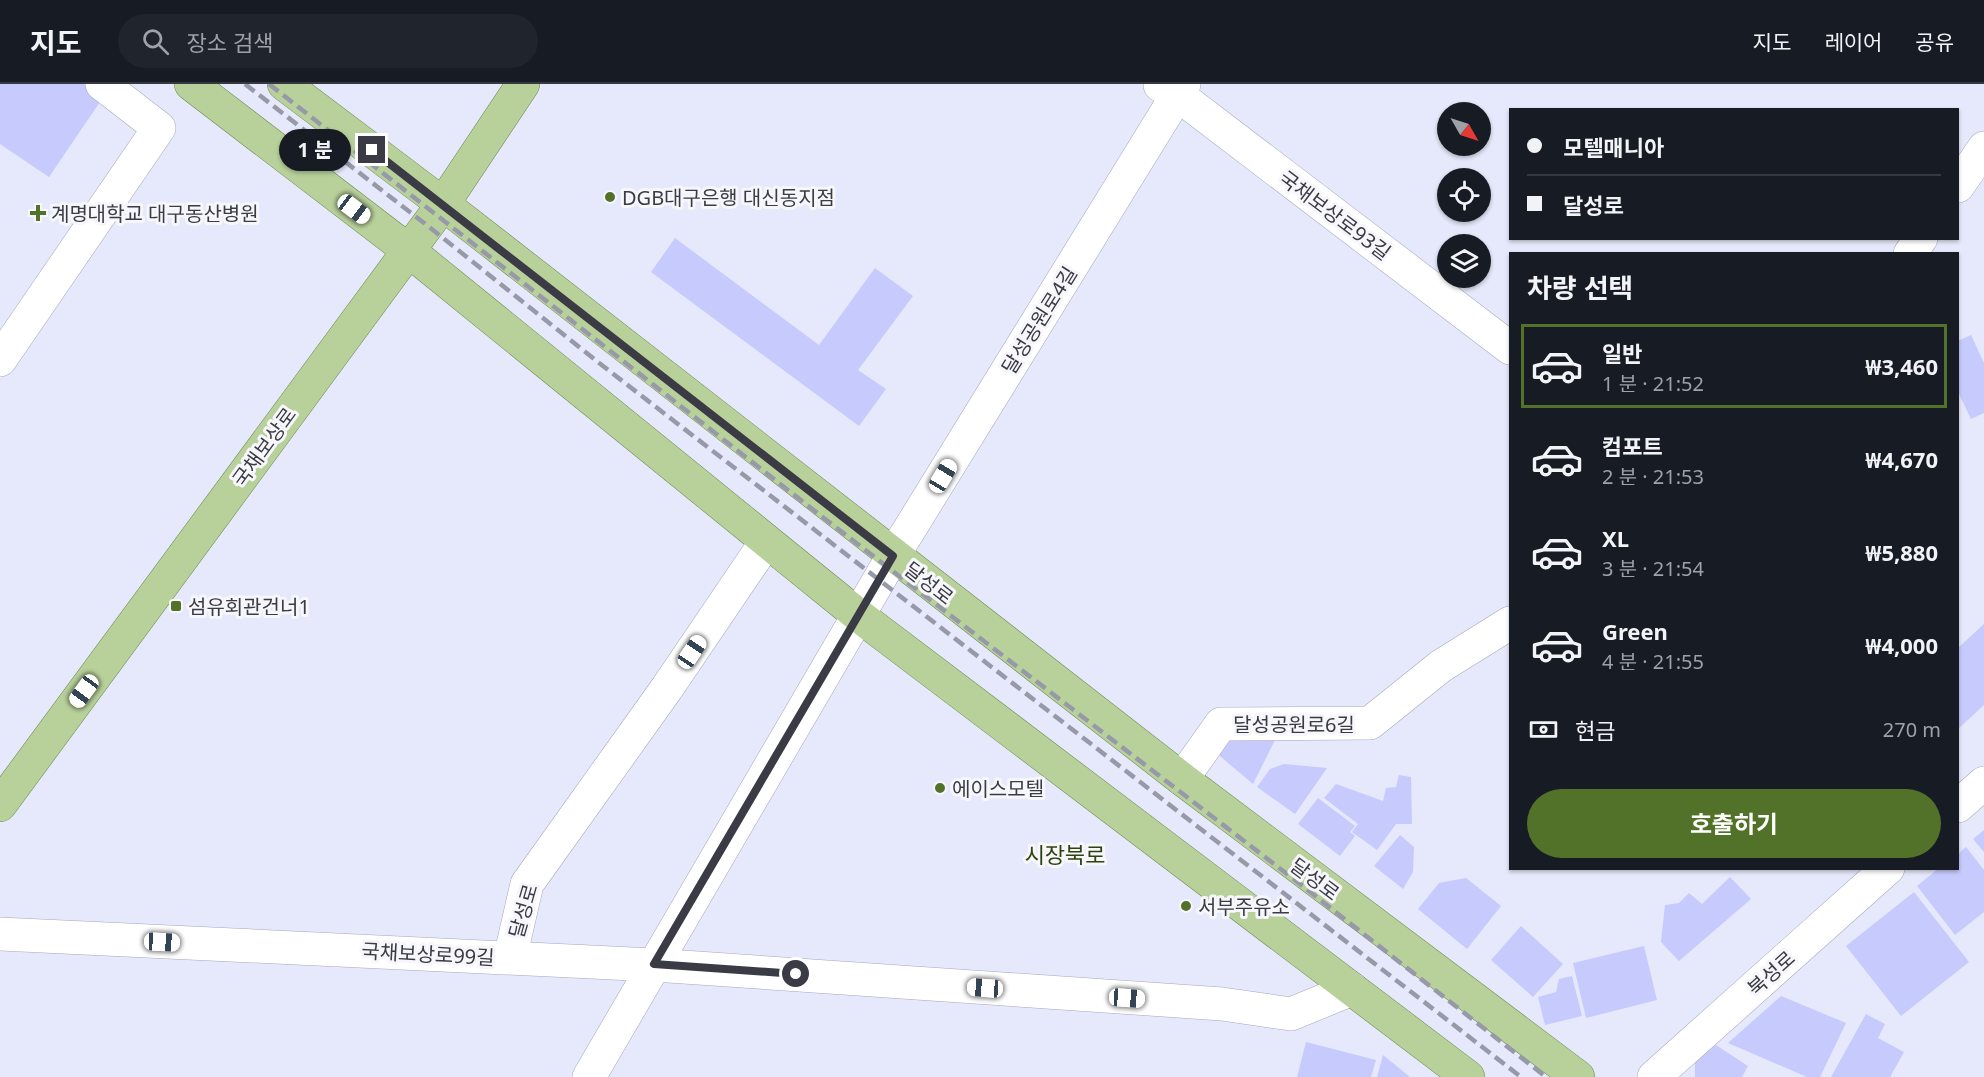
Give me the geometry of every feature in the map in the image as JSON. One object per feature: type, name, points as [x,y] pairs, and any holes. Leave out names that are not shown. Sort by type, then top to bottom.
[{"type":"main road","points":[[191,84],[408,250],[858,615],[1468,1077]]},
{"type":"main road","name":"달성로","points":[[285,84],[443,204],[1182,779],[1578,1077]]},
{"type":"main road","name":"국채보상로","points":[[0,806],[443,204],[523,84]]},
{"type":"street","points":[[0,360],[159,128],[102,84]]},
{"type":"street","name":"국채보상로93길","points":[[1174,88],[1509,347]]},
{"type":"street","name":"달성공원로4길","points":[[589,1077],[858,615],[1174,88]]},
{"type":"street","points":[[1959,185],[1984,148]]},
{"type":"street","name":"달성로","points":[[510,958],[527,884],[660,698],[766,542]]},
{"type":"street","name":"달성공원로6길","points":[[1182,779],[1221,724],[1370,723],[1441,666],[1509,624]]},
{"type":"street","points":[[1959,805],[1984,783]]},
{"type":"street","name":"북성로","points":[[1654,1077],[1886,870]]},
{"type":"street","name":"국채보상로99길","points":[[0,934],[654,964],[1221,1004],[1291,1014],[1352,989]]},
{"type":"building","points":[[0,84],[86,84],[104,96],[49,177],[0,144]]},
{"type":"building","points":[[675,238],[819,345],[875,268],[913,296],[858,370],[886,389],[859,426],[651,272]]},
{"type":"building","points":[[1971,335],[1984,363],[1984,413],[1971,419],[1959,394],[1959,341]]},
{"type":"building","points":[[1984,624],[1984,705],[1959,728],[1959,647]]},
{"type":"building","points":[[1279,732],[1253,784],[1214,751],[1226,733]]},
{"type":"building","points":[[1284,764],[1327,768],[1295,814],[1257,787],[1270,769]]},
{"type":"building","points":[[1399,775],[1411,777],[1412,824],[1396,824],[1377,850],[1352,832],[1358,824],[1324,798],[1336,784],[1383,801],[1386,788],[1396,787]]},
{"type":"building","points":[[1318,798],[1355,826],[1350,832],[1355,836],[1340,856],[1298,824]]},
{"type":"building","points":[[1984,830],[1984,852],[1973,839]]},
{"type":"building","points":[[1400,835],[1414,847],[1413,872],[1403,889],[1374,866]]},
{"type":"building","points":[[1966,847],[1984,870],[1984,912],[1955,935],[1917,886],[1937,870],[1959,870],[1959,853]]},
{"type":"building","points":[[1730,877],[1751,899],[1679,961],[1661,942],[1665,905],[1679,903],[1689,893],[1702,904]]},
{"type":"building","points":[[1466,878],[1501,906],[1467,949],[1418,909],[1439,883]]},
{"type":"building","points":[[1914,892],[1969,962],[1901,1016],[1846,946]]},
{"type":"building","points":[[1521,926],[1563,964],[1533,997],[1491,960]]},
{"type":"building","points":[[1644,946],[1657,1000],[1586,1018],[1573,963]]},
{"type":"building","points":[[1572,976],[1582,1016],[1545,1025],[1538,997],[1556,992],[1559,979]]},
{"type":"building","points":[[1781,996],[1846,1023],[1820,1077],[1807,1077],[1728,1043]]},
{"type":"building","points":[[1866,1014],[1885,1024],[1878,1038],[1904,1052],[1890,1077],[1831,1077]]},
{"type":"building","points":[[1306,1042],[1376,1060],[1371,1077],[1297,1077]]},
{"type":"building","points":[[1716,1045],[1748,1066],[1742,1077],[1695,1077],[1695,1059]]},
{"type":"building","points":[[1383,1055],[1410,1077],[1377,1077]]},
{"type":"railway","points":[[245,84],[603,366],[1521,1077]]},
{"type":"railway","points":[[269,84],[825,519],[1291,877],[1546,1077]]},
{"type":"place","name":"DGB대구은행 대신동지점","points":[[610,197]]},
{"type":"place","name":"계명대학교 대구동산병원","points":[[38,213]]},
{"type":"place","name":"섬유회관건너1","points":[[176,606]]},
{"type":"place","name":"에이스모텔","points":[[940,788]]},
{"type":"place","name":"서부주유소","points":[[1186,906]]},
{"type":"district","name":"시장북로","points":[[1065,854]]},
{"type":"route","points":[[372,150],[893,556],[654,964],[796,974]]}]
